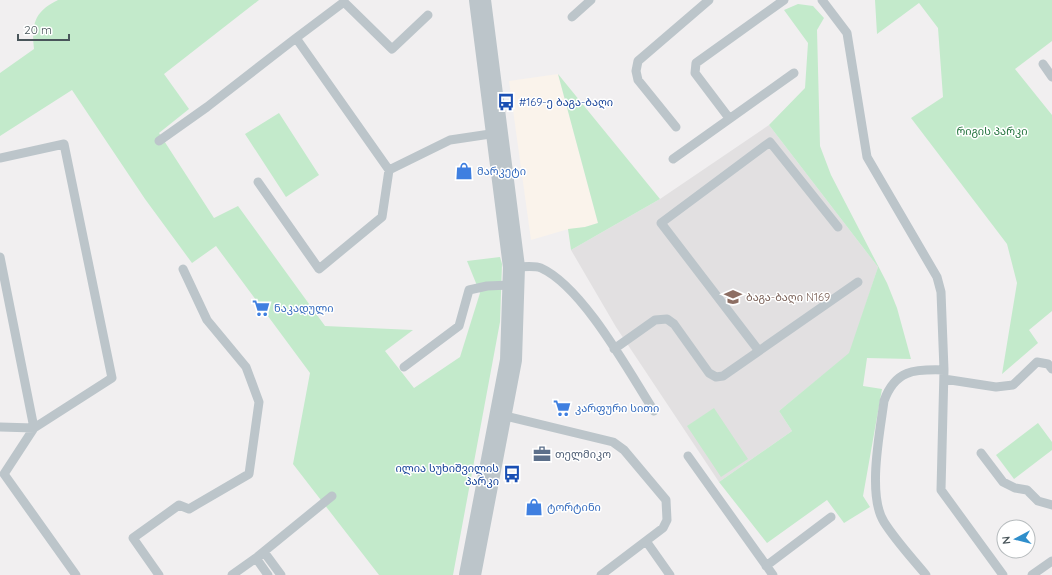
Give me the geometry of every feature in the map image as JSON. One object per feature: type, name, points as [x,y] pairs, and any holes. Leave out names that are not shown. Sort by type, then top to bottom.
[{"type":"street","points":[[470,575],[511,360],[514,276],[480,0]]},
{"type":"lane","points":[[572,17],[591,0]]},
{"type":"lane","points":[[676,126],[638,80],[636,71],[638,62],[709,0]]},
{"type":"lane","points":[[729,118],[695,73],[696,63],[784,0]]},
{"type":"lane","points":[[822,0],[847,33],[867,157],[937,277],[941,292],[944,374],[941,490],[1003,575]]},
{"type":"lane","points":[[159,141],[207,107],[344,1],[392,49],[428,15]]},
{"type":"lane","points":[[258,182],[319,270],[382,217],[389,170],[296,38]]},
{"type":"lane","points":[[1042,64],[1052,76]]},
{"type":"lane","points":[[673,159],[794,72]]},
{"type":"lane","points":[[389,170],[450,140],[497,133]]},
{"type":"lane","points":[[759,351],[661,223],[770,142],[838,227]]},
{"type":"lane","points":[[0,158],[64,144],[112,378],[34,428],[4,474],[76,575]]},
{"type":"lane","points":[[0,257],[34,428]]},
{"type":"lane","points":[[404,367],[459,326],[469,290],[487,286],[540,268],[556,278],[576,297],[598,323],[654,411]]},
{"type":"lane","points":[[159,575],[133,538],[179,505],[189,509],[249,474],[259,402],[246,367],[207,320],[183,269]]},
{"type":"lane","points":[[614,350],[655,320],[667,319],[674,324],[709,373],[716,376],[723,376],[858,282]]},
{"type":"lane","points":[[926,575],[883,521],[877,505],[875,482],[884,401],[888,390],[895,380],[906,372],[924,369],[996,387],[1013,385],[1037,362],[1048,364],[1052,369]]},
{"type":"lane","points":[[501,415],[613,442],[624,450],[666,500],[667,520],[663,528],[601,575]]},
{"type":"lane","points":[[0,427],[34,428]]},
{"type":"lane","points":[[981,453],[1002,482],[1015,488],[1027,490],[1038,500],[1052,505]]},
{"type":"lane","points":[[688,456],[773,575]]},
{"type":"lane","points":[[232,575],[264,552],[332,496]]},
{"type":"lane","points":[[766,566],[831,517]]},
{"type":"lane","points":[[646,541],[670,575]]},
{"type":"lane","points":[[264,552],[281,575]]},
{"type":"lane","points":[[256,558],[268,575]]},
{"type":"lane","points":[[1032,575],[1052,561]]},
{"type":"shaded area","points":[[558,74],[598,223],[585,227],[565,230],[531,240],[509,81]]},
{"type":"shaded area","name":"ბაგა-ბაღი N169","points":[[769,125],[878,267],[850,353],[779,411],[792,431],[719,482],[616,327],[571,250],[660,199]]},
{"type":"green space","points":[[58,0],[259,0],[164,74],[189,109],[159,133],[214,218],[238,206],[325,326],[413,330],[385,351],[414,388],[460,357],[480,293],[467,261],[500,257],[502,264],[500,322],[453,575],[379,575],[293,464],[310,373],[216,246],[192,263],[145,199],[72,90],[0,136],[0,73],[34,49],[33,32],[36,19],[44,9]]},
{"type":"green space","name":"რიგის პარკი","points":[[875,0],[1052,0],[1052,41],[1015,69],[1052,115],[1052,311],[1029,330],[1038,343],[1002,374],[1017,283],[1007,244],[911,118],[943,97],[938,28],[919,3],[877,34]]},
{"type":"green space","points":[[798,4],[813,6],[824,18],[817,30],[820,146],[831,175],[887,283],[897,308],[911,359],[867,358],[863,386],[882,389],[863,496],[870,507],[844,523],[827,500],[767,543],[719,482],[792,431],[779,411],[849,353],[878,267],[769,125],[805,88],[808,43],[784,10]]},
{"type":"green space","points":[[558,74],[660,199],[571,250],[568,229],[585,227],[598,223]]},
{"type":"green space","points":[[279,113],[319,175],[286,197],[245,134]]},
{"type":"green space","points":[[714,408],[748,459],[721,477],[687,426]]},
{"type":"green space","points":[[1038,423],[1052,442],[1052,450],[1014,479],[996,455]]},
{"type":"place","name":"#169-ე ბაგა-ბაღი","points":[[506,102]]},
{"type":"place","name":"მარკეტი","points":[[464,171]]},
{"type":"place","name":"ბაგა-ბაღი N169","points":[[733,297]]},
{"type":"place","name":"ნაკადული","points":[[261,308]]},
{"type":"place","name":"კარფური სითი","points":[[562,408]]},
{"type":"place","name":"თელმიკო","points":[[542,454]]},
{"type":"place","name":"ილია სუხიშვილის პარკი","points":[[512,474]]},
{"type":"place","name":"ტორტინი","points":[[534,507]]}]
